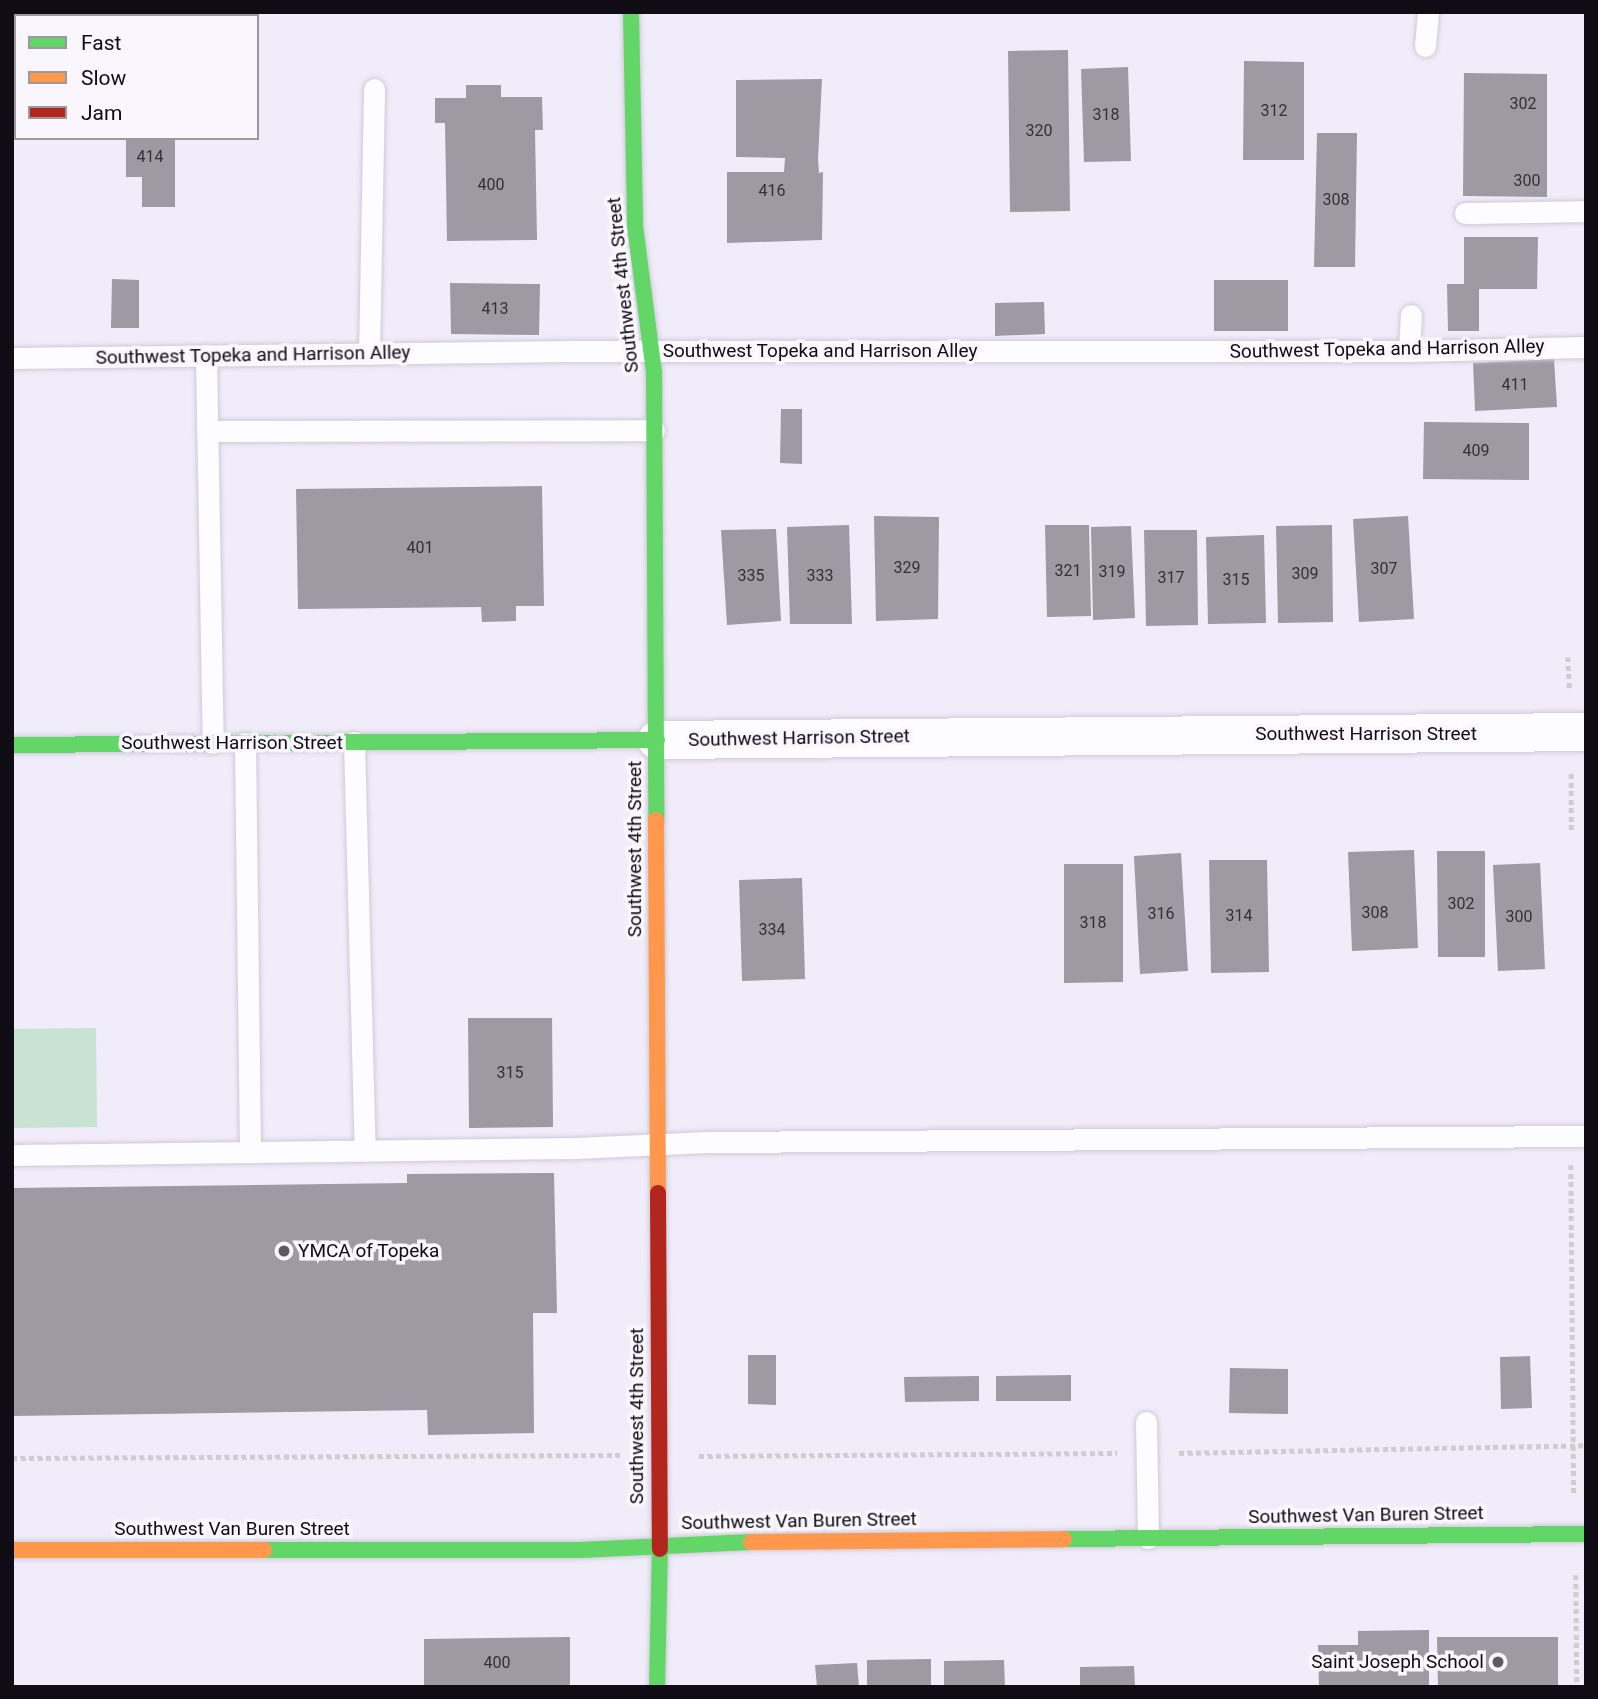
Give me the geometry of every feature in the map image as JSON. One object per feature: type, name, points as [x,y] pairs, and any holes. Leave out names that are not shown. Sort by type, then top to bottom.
[{"type":"street","name":"Southwest 4th Street","points":[[631,12],[635,226],[651,352],[654,430],[657,740],[654,833],[660,1545],[657,1687]]},
{"type":"street","name":"Southwest Harrison Street","points":[[12,745],[1586,732]]},
{"type":"street","name":"Southwest Van Buren Street","points":[[12,1550],[580,1550],[660,1545],[1581,1534]]},
{"type":"lane","points":[[1425,46],[1428,12]]},
{"type":"lane","points":[[369,354],[374,89]]},
{"type":"lane","points":[[1465,213],[1586,211]]},
{"type":"lane","points":[[1409,351],[1411,315]]},
{"type":"lane","name":"Southwest Topeka and Harrison Alley","points":[[12,358],[651,352],[1409,351],[1586,347]]},
{"type":"lane","points":[[206,355],[213,743]]},
{"type":"lane","points":[[207,431],[654,430]]},
{"type":"lane","points":[[354,742],[365,1151]]},
{"type":"lane","points":[[244,743],[250,1152]]},
{"type":"lane","points":[[12,1155],[365,1151],[708,1142],[1578,1137]]},
{"type":"lane","points":[[1146,1422],[1148,1538]]},
{"type":"path","points":[[1577,1687],[1581,1534],[1573,1445],[1578,1137]]},
{"type":"path","points":[[12,1458],[1147,1453],[1586,1445]]},
{"type":"green space","points":[[96,1028],[97,1127],[12,1128],[12,1029]]},
{"type":"building","points":[[1068,50],[1070,211],[1010,212],[1008,51]]},
{"type":"building","points":[[1244,61],[1304,62],[1304,160],[1243,160]]},
{"type":"building","points":[[1128,67],[1131,161],[1084,162],[1081,69]]},
{"type":"building","points":[[1464,73],[1547,74],[1547,197],[1463,196]]},
{"type":"building","points":[[822,79],[818,159],[819,173],[823,172],[822,240],[727,243],[727,172],[784,172],[785,158],[736,157],[736,80]]},
{"type":"building","points":[[466,85],[501,85],[501,97],[542,97],[543,130],[535,130],[537,240],[447,241],[445,123],[435,123],[435,98],[466,98]]},
{"type":"building","points":[[1317,133],[1357,133],[1355,267],[1314,267]]},
{"type":"building","points":[[126,140],[175,140],[175,207],[142,207],[142,177],[126,177]]},
{"type":"building","points":[[1464,237],[1538,237],[1537,289],[1479,289],[1479,331],[1448,331],[1447,284],[1464,284]]},
{"type":"building","points":[[112,279],[139,280],[139,328],[111,328]]},
{"type":"building","points":[[1214,280],[1288,280],[1288,331],[1214,331]]},
{"type":"building","points":[[450,283],[540,284],[539,335],[451,334]]},
{"type":"building","points":[[1044,302],[1045,334],[995,336],[995,303]]},
{"type":"building","points":[[1554,359],[1557,407],[1475,411],[1473,363]]},
{"type":"building","points":[[781,409],[802,409],[802,464],[780,463]]},
{"type":"building","points":[[1424,422],[1529,423],[1529,480],[1423,479]]},
{"type":"building","points":[[542,486],[544,606],[516,606],[516,621],[482,622],[481,607],[298,609],[296,489]]},
{"type":"building","points":[[874,516],[939,517],[938,619],[876,621]]},
{"type":"building","points":[[1408,516],[1414,619],[1359,622],[1353,519]]},
{"type":"building","points":[[849,525],[852,624],[790,624],[787,527]]},
{"type":"building","points":[[1045,525],[1089,525],[1091,616],[1047,617]]},
{"type":"building","points":[[1332,525],[1333,622],[1278,623],[1276,526]]},
{"type":"building","points":[[1131,526],[1135,618],[1093,620],[1091,527]]},
{"type":"building","points":[[776,529],[781,621],[727,625],[721,530]]},
{"type":"building","points":[[1144,530],[1197,530],[1198,625],[1146,626]]},
{"type":"building","points":[[1264,535],[1266,623],[1208,624],[1206,537]]},
{"type":"building","points":[[1414,850],[1418,948],[1352,951],[1348,852]]},
{"type":"building","points":[[1437,851],[1485,851],[1485,957],[1438,957]]},
{"type":"building","points":[[1181,853],[1188,971],[1140,974],[1134,856]]},
{"type":"building","points":[[1209,860],[1267,860],[1269,972],[1211,973]]},
{"type":"building","points":[[1540,863],[1545,969],[1498,971],[1493,865]]},
{"type":"building","points":[[1064,864],[1123,864],[1123,982],[1064,983]]},
{"type":"building","points":[[802,878],[805,979],[742,981],[739,880]]},
{"type":"building","points":[[468,1018],[552,1018],[553,1127],[469,1128]]},
{"type":"building","name":"YMCA of Topeka","points":[[554,1173],[557,1313],[533,1313],[534,1433],[428,1435],[427,1410],[12,1416],[12,1188],[407,1183],[407,1174]]},
{"type":"building","points":[[748,1355],[776,1355],[776,1405],[748,1404]]},
{"type":"building","points":[[1530,1356],[1532,1408],[1501,1409],[1500,1357]]},
{"type":"building","points":[[1230,1368],[1288,1369],[1288,1414],[1229,1413]]},
{"type":"building","points":[[1071,1375],[1071,1401],[996,1401],[996,1376]]},
{"type":"building","points":[[979,1376],[979,1401],[905,1402],[904,1377]]},
{"type":"building","name":"Saint Joseph School","points":[[1429,1630],[1429,1687],[1319,1687],[1318,1645],[1358,1645],[1358,1631]]},
{"type":"building","points":[[570,1637],[570,1687],[424,1687],[424,1639]]},
{"type":"building","name":"Saint Joseph School","points":[[1437,1637],[1558,1637],[1558,1687],[1438,1687]]},
{"type":"building","points":[[931,1659],[931,1687],[867,1687],[867,1660]]},
{"type":"building","points":[[1004,1660],[1005,1687],[944,1687],[944,1661]]},
{"type":"building","points":[[857,1663],[859,1687],[817,1687],[815,1665]]},
{"type":"building","points":[[1134,1666],[1135,1687],[1080,1687],[1080,1667]]},
{"type":"traffic: fast","points":[[631,12],[635,226],[654,373],[656,820]]},
{"type":"traffic: fast","points":[[12,745],[657,740]]},
{"type":"traffic: fast","points":[[1064,1539],[1586,1534]]},
{"type":"traffic: fast","points":[[264,1550],[580,1550],[751,1542]]},
{"type":"traffic: fast","points":[[657,1687],[660,1549]]},
{"type":"traffic: slow","points":[[656,820],[658,1193]]},
{"type":"traffic: slow","points":[[751,1542],[1064,1539]]},
{"type":"traffic: slow","points":[[12,1550],[264,1550]]},
{"type":"traffic: jam","points":[[658,1193],[660,1549]]},
{"type":"place","name":"YMCA of Topeka","points":[[284,1251]]},
{"type":"place","name":"Saint Joseph School","points":[[1498,1662]]}]
